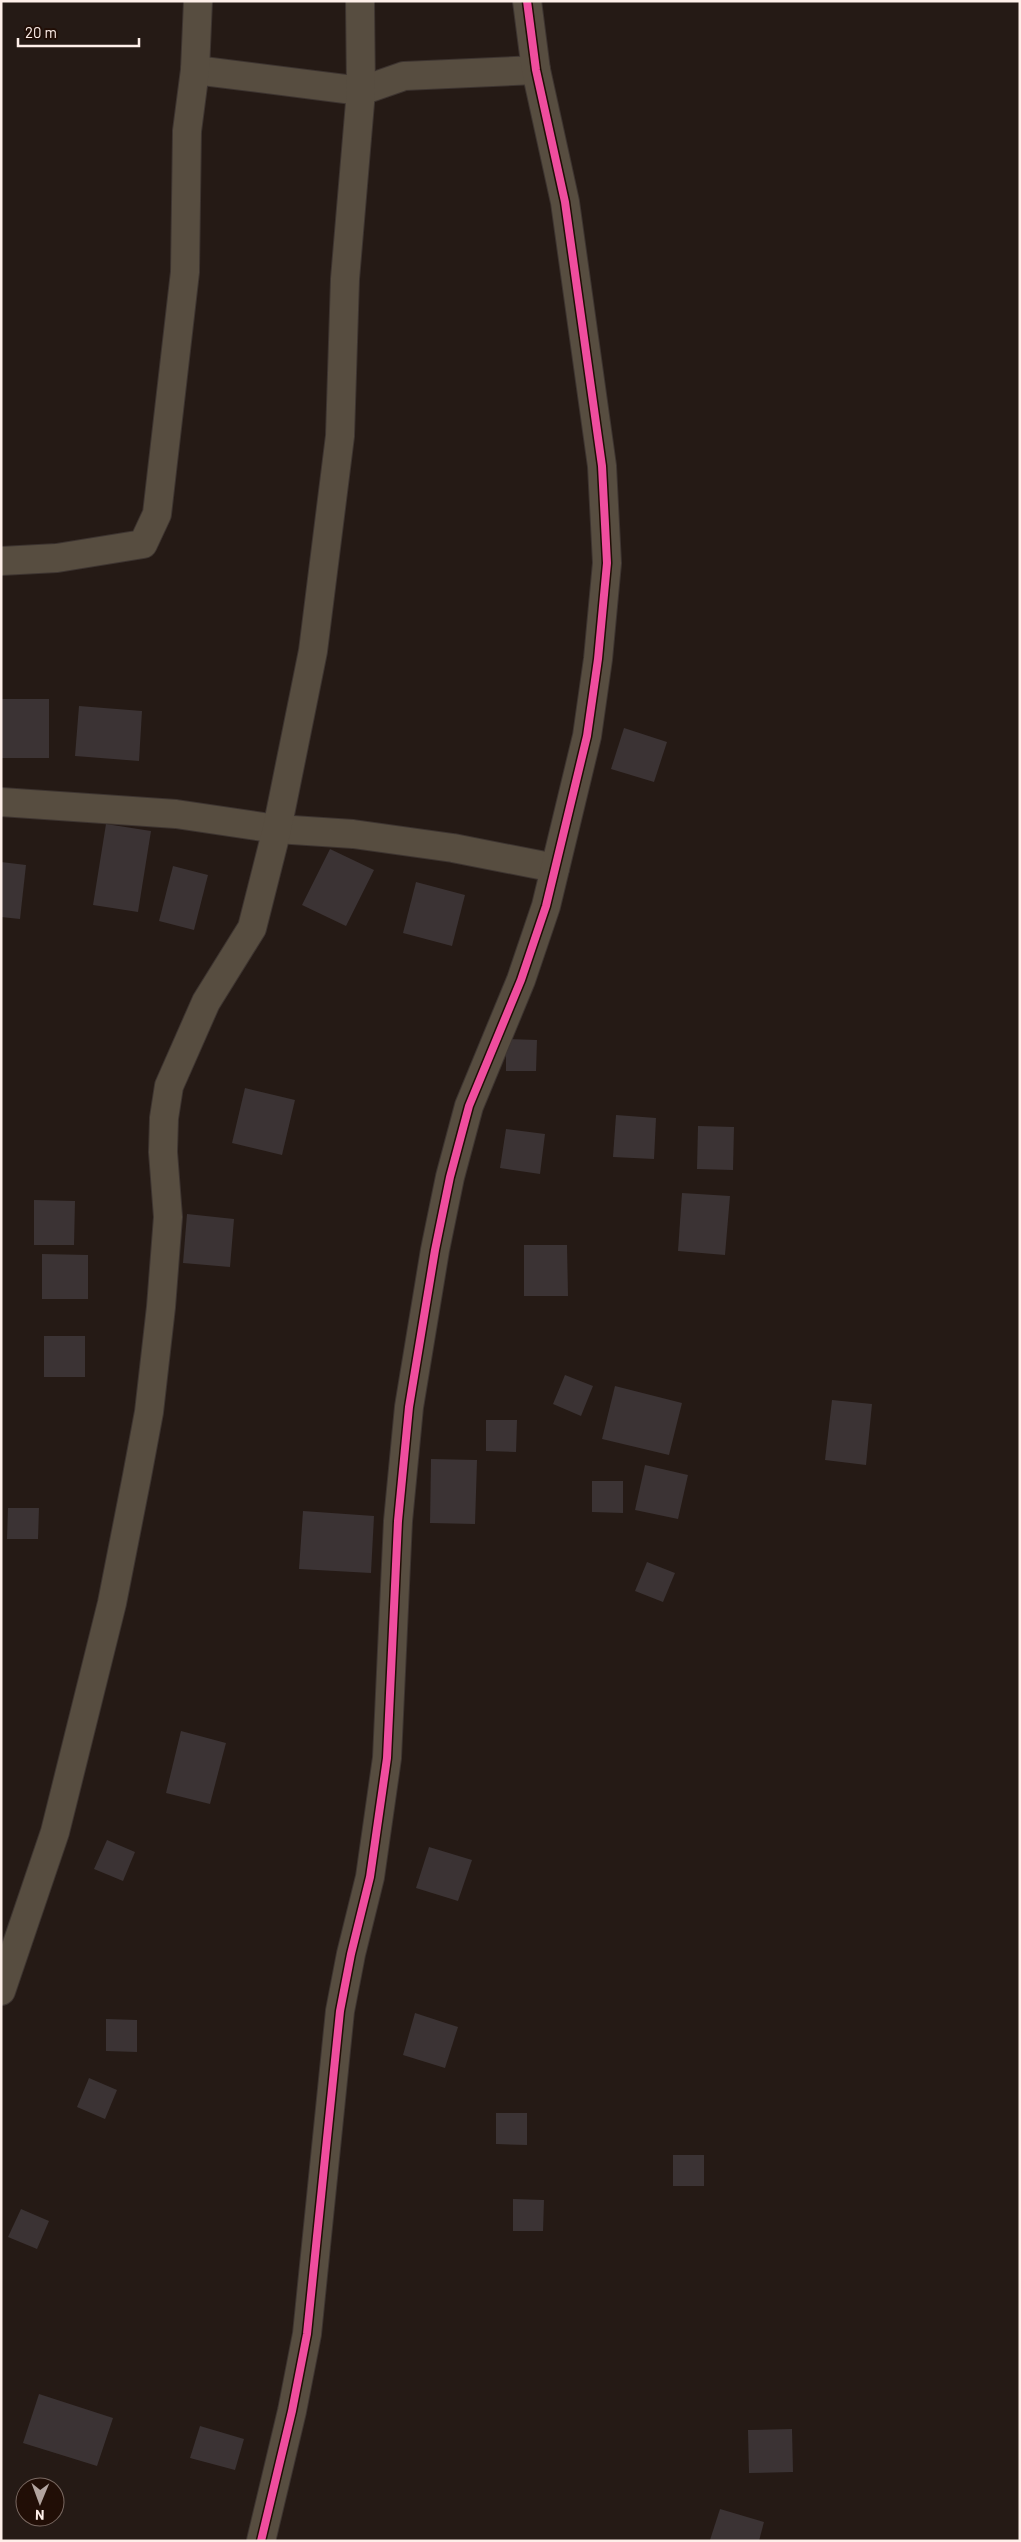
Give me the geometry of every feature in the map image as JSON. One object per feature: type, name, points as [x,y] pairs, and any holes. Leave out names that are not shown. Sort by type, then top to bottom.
[{"type":"street","points":[[1,561],[57,558],[143,544],[157,514],[185,272],[187,131],[195,70],[198,1]]},
{"type":"street","points":[[1,1991],[55,1832],[112,1603],[149,1412],[161,1307],[168,1218],[164,1118],[169,1086],[206,1002],[252,928],[277,829],[313,651],[340,436],[345,279],[361,91],[360,1]]},
{"type":"street","points":[[260,2541],[292,2411],[307,2334],[340,2011],[350,1954],[370,1877],[387,1758],[398,1520],[409,1407],[436,1250],[450,1177],[469,1106],[521,980],[546,906],[587,736],[598,659],[607,563],[602,466],[565,202],[536,70],[527,1]]},
{"type":"street","points":[[195,70],[361,91],[404,76],[536,70]]},
{"type":"street","points":[[1,802],[176,814],[277,829],[353,834],[453,848],[555,868]]},
{"type":"building","points":[[2,699],[49,699],[49,758],[1,758]]},
{"type":"building","points":[[79,706],[142,711],[139,761],[75,756]]},
{"type":"building","points":[[624,728],[667,742],[654,782],[611,769]]},
{"type":"building","points":[[106,824],[151,831],[138,912],[93,905]]},
{"type":"building","points":[[330,849],[374,870],[346,926],[302,905]]},
{"type":"building","points":[[1,862],[26,865],[20,919],[1,917]]},
{"type":"building","points":[[173,866],[208,875],[194,930],[159,921]]},
{"type":"building","points":[[416,882],[465,895],[452,946],[403,933]]},
{"type":"building","points":[[506,1039],[537,1040],[536,1071],[506,1071]]},
{"type":"building","points":[[245,1088],[295,1100],[282,1155],[232,1143]]},
{"type":"building","points":[[616,1115],[656,1118],[654,1159],[613,1157]]},
{"type":"building","points":[[698,1126],[734,1127],[733,1170],[697,1169]]},
{"type":"building","points":[[506,1129],[545,1134],[540,1174],[500,1168]]},
{"type":"building","points":[[682,1193],[730,1196],[725,1255],[678,1251]]},
{"type":"building","points":[[34,1200],[75,1201],[74,1245],[34,1245]]},
{"type":"building","points":[[187,1214],[234,1219],[230,1267],[183,1263]]},
{"type":"building","points":[[524,1245],[567,1245],[568,1296],[524,1296]]},
{"type":"building","points":[[42,1254],[88,1255],[88,1299],[42,1299]]},
{"type":"building","points":[[44,1336],[85,1336],[85,1377],[44,1377]]},
{"type":"building","points":[[565,1375],[593,1386],[581,1416],[553,1404]]},
{"type":"building","points":[[615,1386],[682,1403],[669,1455],[602,1439]]},
{"type":"building","points":[[832,1400],[872,1404],[866,1465],[825,1460]]},
{"type":"building","points":[[486,1420],[517,1420],[516,1452],[486,1451]]},
{"type":"building","points":[[431,1459],[477,1460],[475,1524],[430,1523]]},
{"type":"building","points":[[645,1465],[688,1475],[678,1519],[635,1510]]},
{"type":"building","points":[[592,1481],[623,1481],[623,1513],[592,1512]]},
{"type":"building","points":[[8,1508],[39,1508],[38,1539],[7,1539]]},
{"type":"building","points":[[303,1511],[374,1516],[371,1573],[299,1569]]},
{"type":"building","points":[[647,1562],[675,1573],[663,1602],[635,1591]]},
{"type":"building","points":[[181,1731],[226,1743],[210,1804],[166,1793]]},
{"type":"building","points":[[107,1840],[135,1852],[123,1881],[94,1869]]},
{"type":"building","points":[[429,1847],[472,1860],[458,1901],[416,1888]]},
{"type":"building","points":[[415,2013],[458,2027],[445,2068],[403,2055]]},
{"type":"building","points":[[106,2019],[137,2020],[137,2052],[106,2051]]},
{"type":"building","points":[[89,2078],[117,2090],[105,2119],[77,2107]]},
{"type":"building","points":[[496,2113],[527,2113],[527,2145],[496,2144]]},
{"type":"building","points":[[673,2155],[704,2155],[704,2186],[673,2186]]},
{"type":"building","points":[[513,2199],[544,2200],[543,2231],[513,2231]]},
{"type":"building","points":[[21,2209],[49,2221],[37,2249],[8,2237]]},
{"type":"building","points":[[39,2394],[113,2418],[97,2466],[23,2443]]},
{"type":"building","points":[[200,2426],[244,2439],[235,2470],[190,2458]]},
{"type":"building","points":[[792,2429],[793,2472],[749,2473],[748,2430]]},
{"type":"building","points":[[720,2509],[764,2522],[759,2541],[710,2540]]},
{"type":"cycle path","points":[[261,2541],[292,2411],[307,2334],[340,2011],[351,1954],[370,1877],[387,1758],[398,1521],[409,1407],[435,1250],[450,1177],[469,1106],[521,980],[546,906],[587,736],[598,659],[607,563],[602,466],[565,202],[536,70],[527,1]]}]
